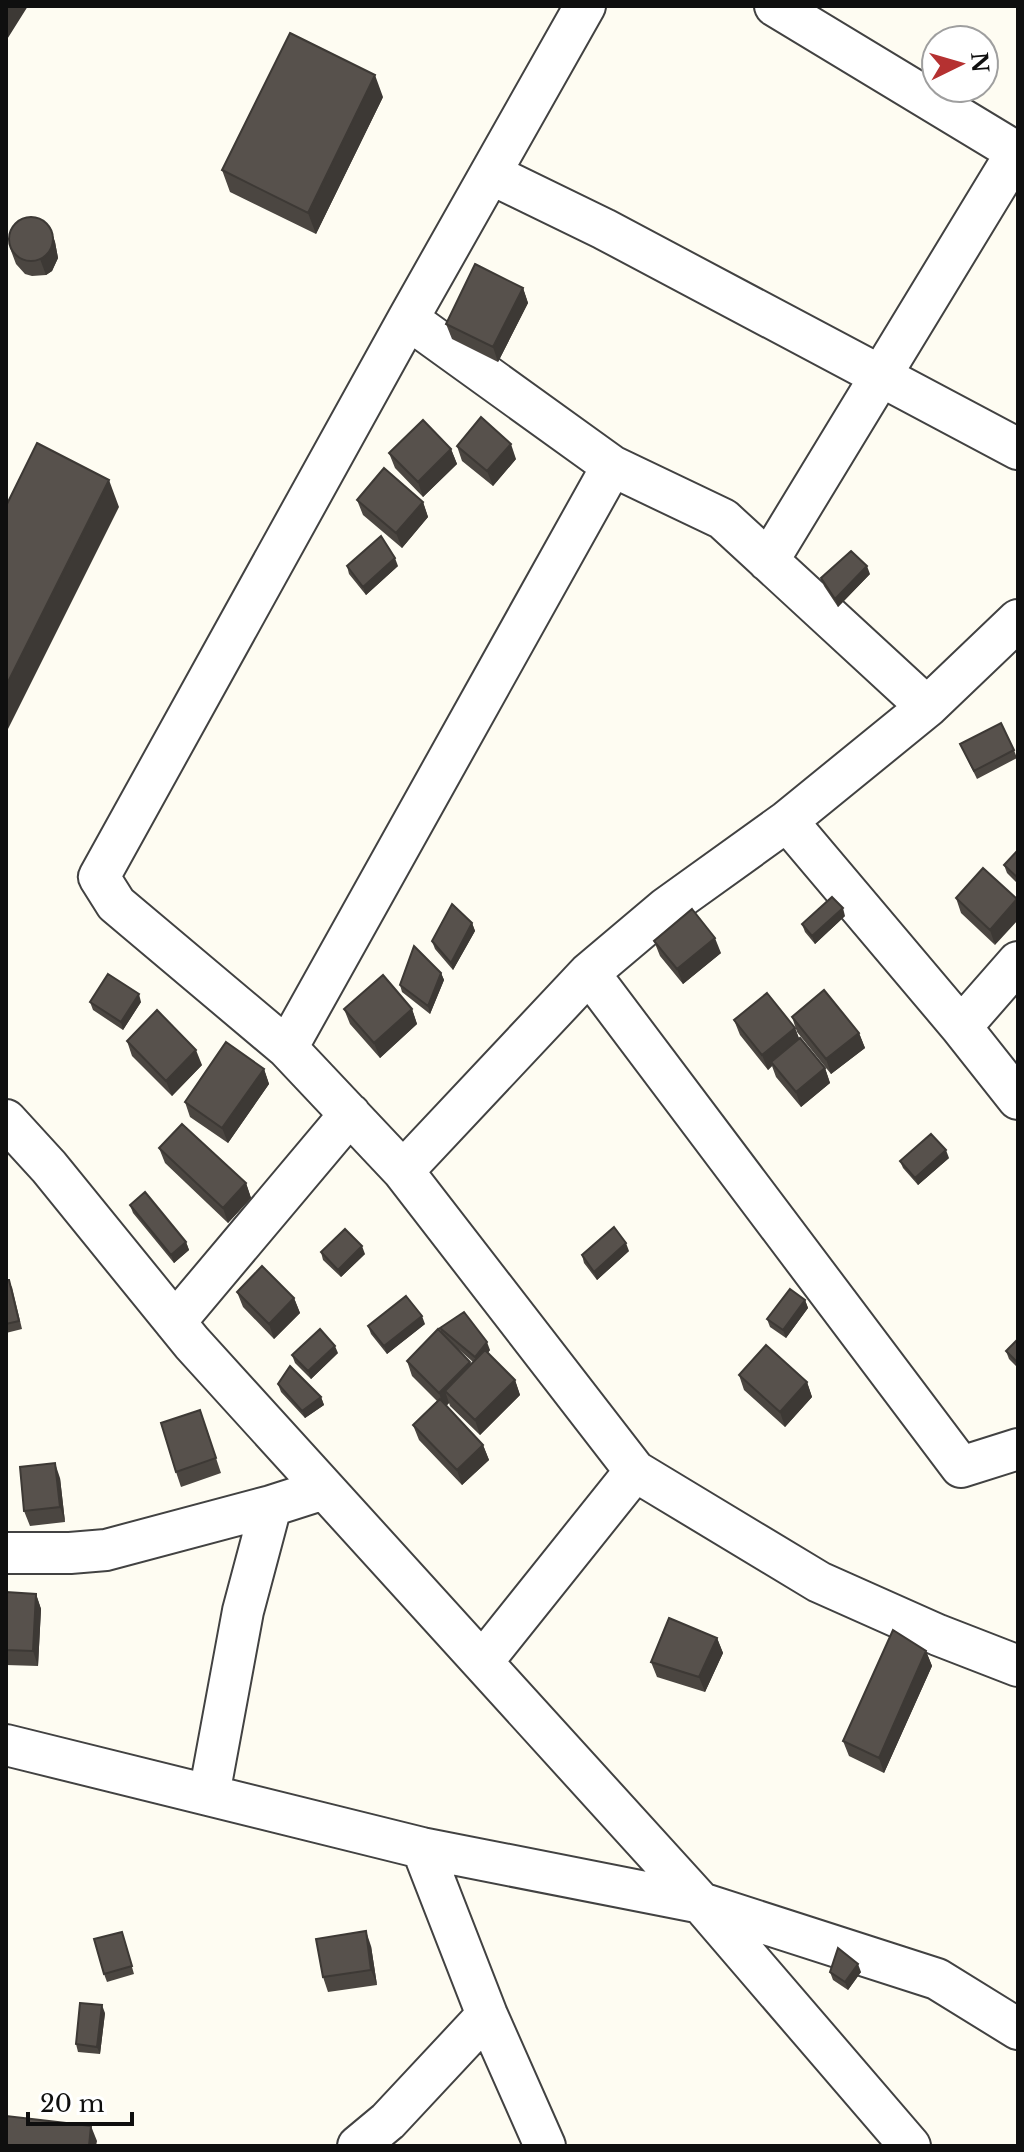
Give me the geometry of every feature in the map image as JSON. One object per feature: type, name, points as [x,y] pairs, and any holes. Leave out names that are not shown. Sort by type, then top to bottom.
[{"type":"street","points":[[585,6],[99,877],[116,904],[287,1048],[403,1171],[635,1471],[819,1582],[938,1635],[1018,1666]]},
{"type":"street","points":[[768,561],[1018,152],[775,6]]},
{"type":"street","points":[[491,174],[604,229],[1018,449]]},
{"type":"street","points":[[408,319],[612,466],[723,519],[927,707]]},
{"type":"street","points":[[287,1048],[612,466]]},
{"type":"street","points":[[403,1171],[589,973],[666,908],[787,821],[927,707],[1018,620]]},
{"type":"street","points":[[787,821],[1018,1099]]},
{"type":"street","points":[[961,1027],[1018,962]]},
{"type":"street","points":[[589,973],[961,1467],[1018,1449]]},
{"type":"street","points":[[175,1322],[350,1114]]},
{"type":"street","points":[[6,1120],[49,1167],[192,1343],[701,1903],[910,2146]]},
{"type":"street","points":[[483,1661],[635,1471]]},
{"type":"street","points":[[6,1553],[106,1550],[324,1489]]},
{"type":"street","points":[[209,1795],[243,1611],[271,1506]]},
{"type":"street","points":[[6,1745],[422,1848],[701,1903],[937,1979],[1018,2029]]},
{"type":"street","points":[[422,1848],[487,2015],[545,2146]]},
{"type":"street","points":[[358,2146],[388,2121],[487,2015]]},
{"type":"building","points":[[290,33],[375,75],[308,213],[222,170]]},
{"type":"building","points":[[31,217],[46,224],[53,239],[46,254],[31,261],[16,254],[9,239],[16,224]]},
{"type":"building","points":[[475,264],[523,288],[493,347],[446,324]]},
{"type":"building","points":[[481,417],[511,444],[487,471],[457,446]]},
{"type":"building","points":[[423,420],[451,449],[418,482],[389,453]]},
{"type":"building","points":[[37,443],[109,480],[6,686],[6,506]]},
{"type":"building","points":[[384,468],[423,502],[396,533],[357,500]]},
{"type":"building","points":[[381,536],[395,558],[363,587],[347,566]]},
{"type":"building","points":[[851,551],[867,566],[835,599],[821,578]]},
{"type":"building","points":[[1001,723],[1014,750],[974,771],[960,744]]},
{"type":"building","points":[[1018,850],[1018,878],[1004,865]]},
{"type":"building","points":[[983,868],[1017,899],[990,930],[956,898]]},
{"type":"building","points":[[832,897],[843,908],[812,936],[802,924]]},
{"type":"building","points":[[452,904],[472,923],[451,963],[432,941]]},
{"type":"building","points":[[692,909],[715,938],[677,969],[654,941]]},
{"type":"building","points":[[414,946],[441,973],[428,1006],[400,985]]},
{"type":"building","points":[[108,974],[139,994],[121,1022],[90,1002]]},
{"type":"building","points":[[383,975],[412,1009],[374,1043],[344,1009]]},
{"type":"building","points":[[824,990],[859,1033],[826,1059],[792,1017]]},
{"type":"building","points":[[767,993],[795,1028],[762,1055],[734,1020]]},
{"type":"building","points":[[157,1010],[196,1050],[166,1081],[127,1041]]},
{"type":"building","points":[[800,1038],[825,1068],[796,1092],[771,1062]]},
{"type":"building","points":[[226,1042],[264,1069],[222,1128],[185,1102]]},
{"type":"building","points":[[182,1124],[246,1183],[223,1208],[159,1148]]},
{"type":"building","points":[[931,1134],[946,1150],[915,1178],[900,1161]]},
{"type":"building","points":[[145,1192],[186,1242],[171,1255],[130,1205]]},
{"type":"building","points":[[614,1227],[626,1243],[594,1272],[582,1255]]},
{"type":"building","points":[[345,1229],[362,1246],[338,1270],[321,1252]]},
{"type":"building","points":[[262,1266],[294,1298],[269,1324],[237,1292]]},
{"type":"building","points":[[6,1280],[9,1280],[19,1321],[6,1324]]},
{"type":"building","points":[[790,1289],[805,1300],[783,1330],[767,1319]]},
{"type":"building","points":[[406,1296],[422,1316],[384,1346],[368,1326]]},
{"type":"building","points":[[464,1312],[487,1342],[475,1357],[440,1328]]},
{"type":"building","points":[[320,1329],[335,1346],[308,1371],[292,1355]]},
{"type":"building","points":[[438,1329],[470,1362],[439,1393],[407,1361]]},
{"type":"building","points":[[1018,1339],[1018,1363],[1006,1351]]},
{"type":"building","points":[[766,1345],[807,1382],[780,1412],[739,1375]]},
{"type":"building","points":[[485,1350],[515,1380],[475,1420],[445,1391]]},
{"type":"building","points":[[290,1366],[321,1397],[302,1411],[278,1384]]},
{"type":"building","points":[[440,1399],[483,1445],[457,1470],[413,1425]]},
{"type":"building","points":[[200,1410],[216,1458],[176,1472],[161,1423]]},
{"type":"building","points":[[55,1463],[60,1507],[24,1511],[20,1467]]},
{"type":"building","points":[[6,1592],[36,1594],[33,1651],[6,1650]]},
{"type":"building","points":[[669,1618],[717,1638],[699,1677],[651,1662]]},
{"type":"building","points":[[893,1630],[926,1651],[879,1758],[843,1741]]},
{"type":"building","points":[[366,1931],[371,1970],[323,1977],[316,1939]]},
{"type":"building","points":[[122,1932],[132,1966],[104,1974],[94,1939]]},
{"type":"building","points":[[838,1948],[858,1964],[845,1982],[830,1972]]},
{"type":"building","points":[[80,2003],[102,2005],[97,2047],[76,2044]]},
{"type":"building","points":[[6,2116],[91,2126],[89,2146],[6,2146]]}]
